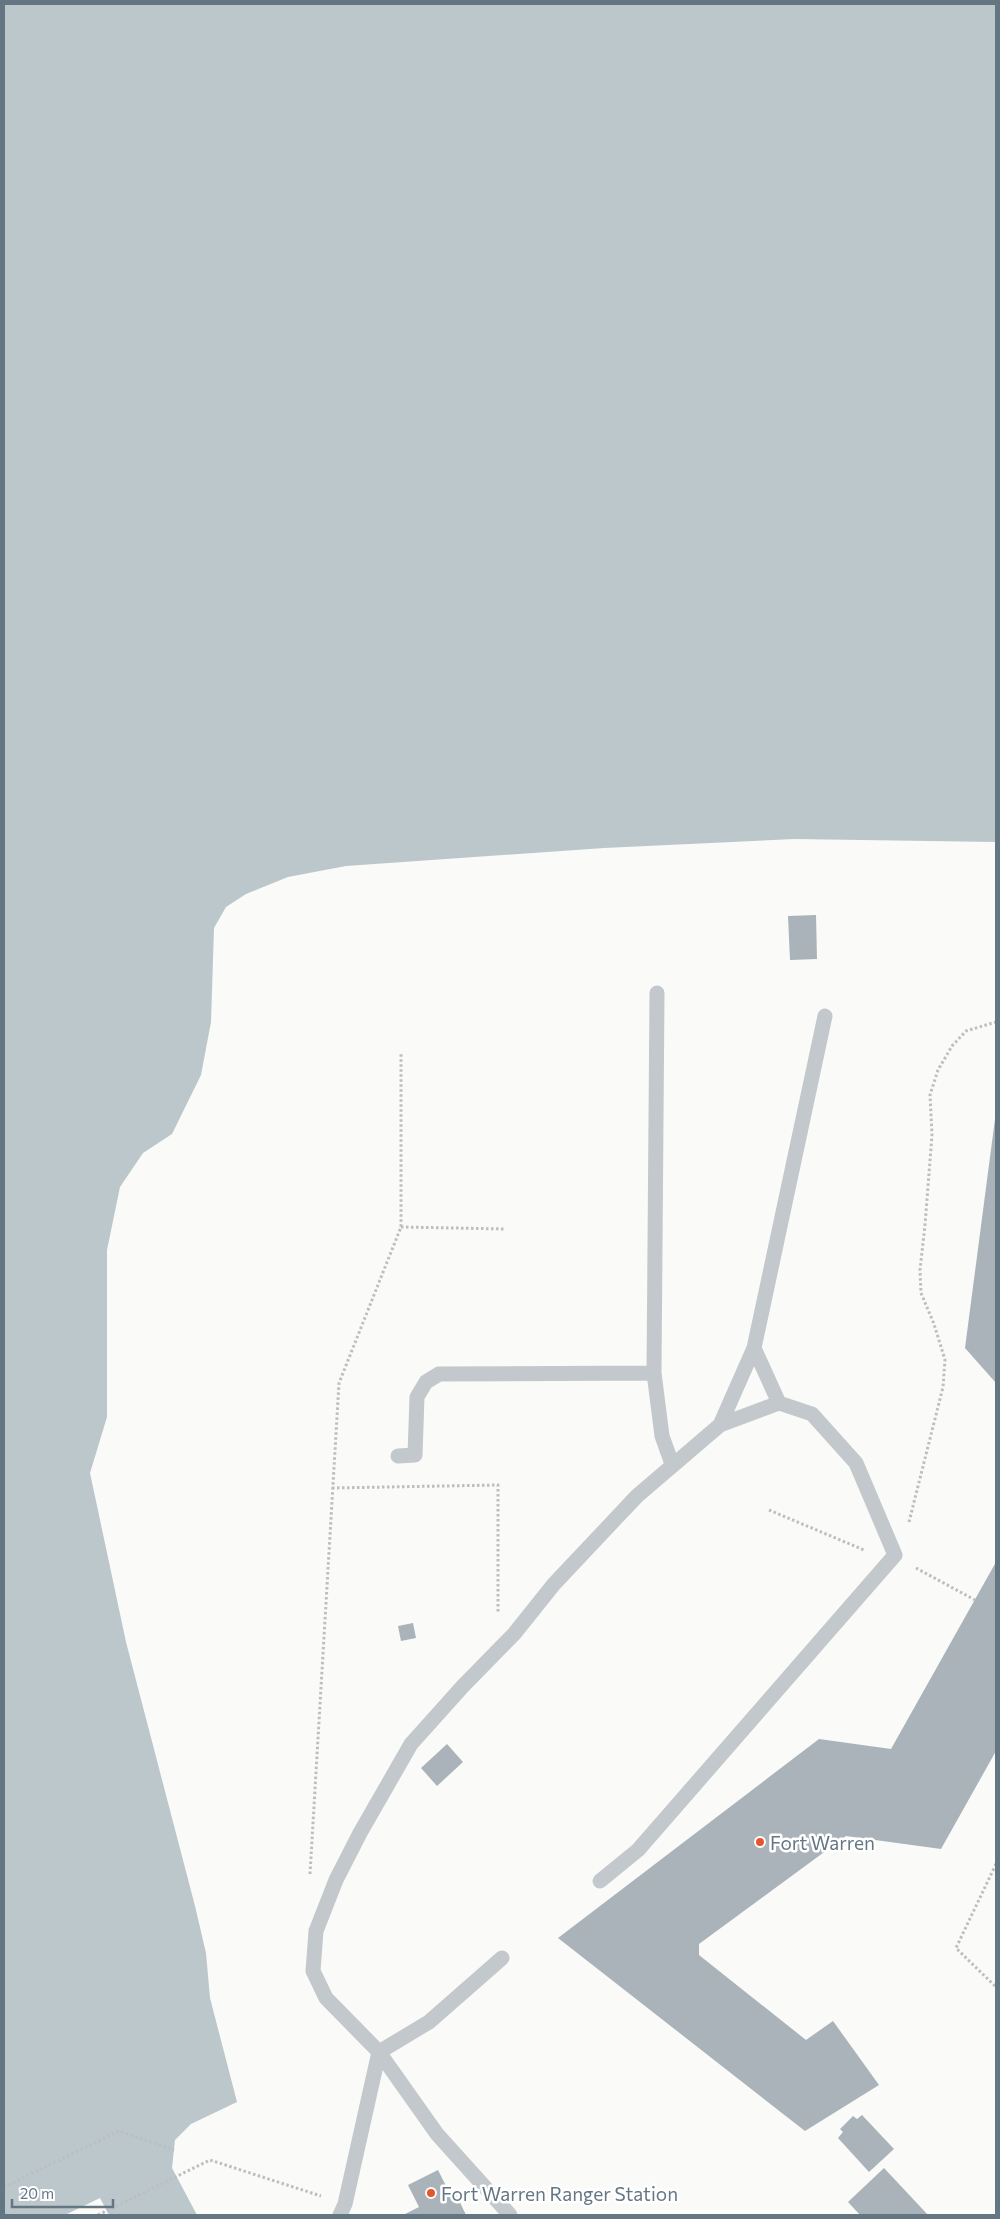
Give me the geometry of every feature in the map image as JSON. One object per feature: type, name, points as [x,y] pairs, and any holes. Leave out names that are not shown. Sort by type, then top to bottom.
[{"type":"lane","points":[[657,993],[654,1373],[662,1436],[672,1464]]},
{"type":"lane","points":[[720,1424],[754,1348],[825,1016]]},
{"type":"lane","points":[[754,1348],[778,1402]]},
{"type":"lane","points":[[398,1456],[415,1455],[417,1397],[426,1382],[439,1374],[654,1373]]},
{"type":"lane","points":[[510,2215],[437,2134],[379,2052],[326,1998],[313,1971],[316,1931],[340,1872],[411,1744],[630,1502],[720,1424],[778,1402],[812,1414],[856,1463],[895,1555],[638,1850],[600,1881]]},
{"type":"lane","points":[[342,2210],[379,2052],[429,2022],[502,1958]]},
{"type":"path","points":[[769,1510],[864,1550],[895,1555],[913,1512],[927,1446],[943,1387],[945,1360],[934,1324],[921,1292],[920,1270],[932,1135],[930,1095],[938,1070],[952,1046],[966,1031],[996,1022]]},
{"type":"path","points":[[310,1876],[339,1383],[401,1227],[401,1052]]},
{"type":"path","points":[[401,1227],[505,1229]]},
{"type":"path","points":[[332,1488],[498,1485],[498,1650]]},
{"type":"path","points":[[924,1572],[975,1600]]},
{"type":"path","points":[[996,1864],[956,1948],[996,1987]]},
{"type":"path","points":[[4,2187],[119,2131],[174,2150]]},
{"type":"path","points":[[98,2215],[210,2160],[342,2210]]},
{"type":"shaded area","points":[[4,4],[996,4],[996,842],[794,839],[604,848],[346,866],[288,877],[246,894],[226,907],[214,928],[211,1022],[201,1075],[172,1134],[143,1153],[120,1187],[107,1250],[107,1417],[90,1473],[126,1642],[206,1953],[210,1998],[237,2102],[191,2124],[175,2140],[172,2168],[197,2215],[4,2215]]},
{"type":"pier","points":[[100,2198],[109,2215],[65,2215]]},
{"type":"building","points":[[816,915],[817,959],[790,960],[788,916]]},
{"type":"building","points":[[996,1119],[996,1383],[965,1348]]},
{"type":"building","name":"Fort Warren","points":[[996,1562],[996,1751],[941,1849],[846,1836],[699,1944],[699,1955],[806,2040],[833,2021],[879,2085],[805,2131],[558,1938],[819,1739],[891,1749]]},
{"type":"building","points":[[413,1623],[416,1638],[401,1641],[398,1626]]},
{"type":"building","points":[[447,1744],[463,1762],[437,1786],[421,1768]]},
{"type":"building","points":[[862,2115],[894,2149],[869,2172],[838,2138],[843,2132],[840,2129],[853,2116],[857,2119]]},
{"type":"building","points":[[884,2168],[928,2215],[860,2215],[848,2202]]},
{"type":"building","name":"Fort Warren Ranger Station","points":[[438,2170],[450,2194],[455,2192],[466,2215],[403,2215],[419,2207],[408,2185]]},
{"type":"place","name":"Fort Warren","points":[[760,1842]]},
{"type":"place","name":"Fort Warren Ranger Station","points":[[431,2193]]}]
